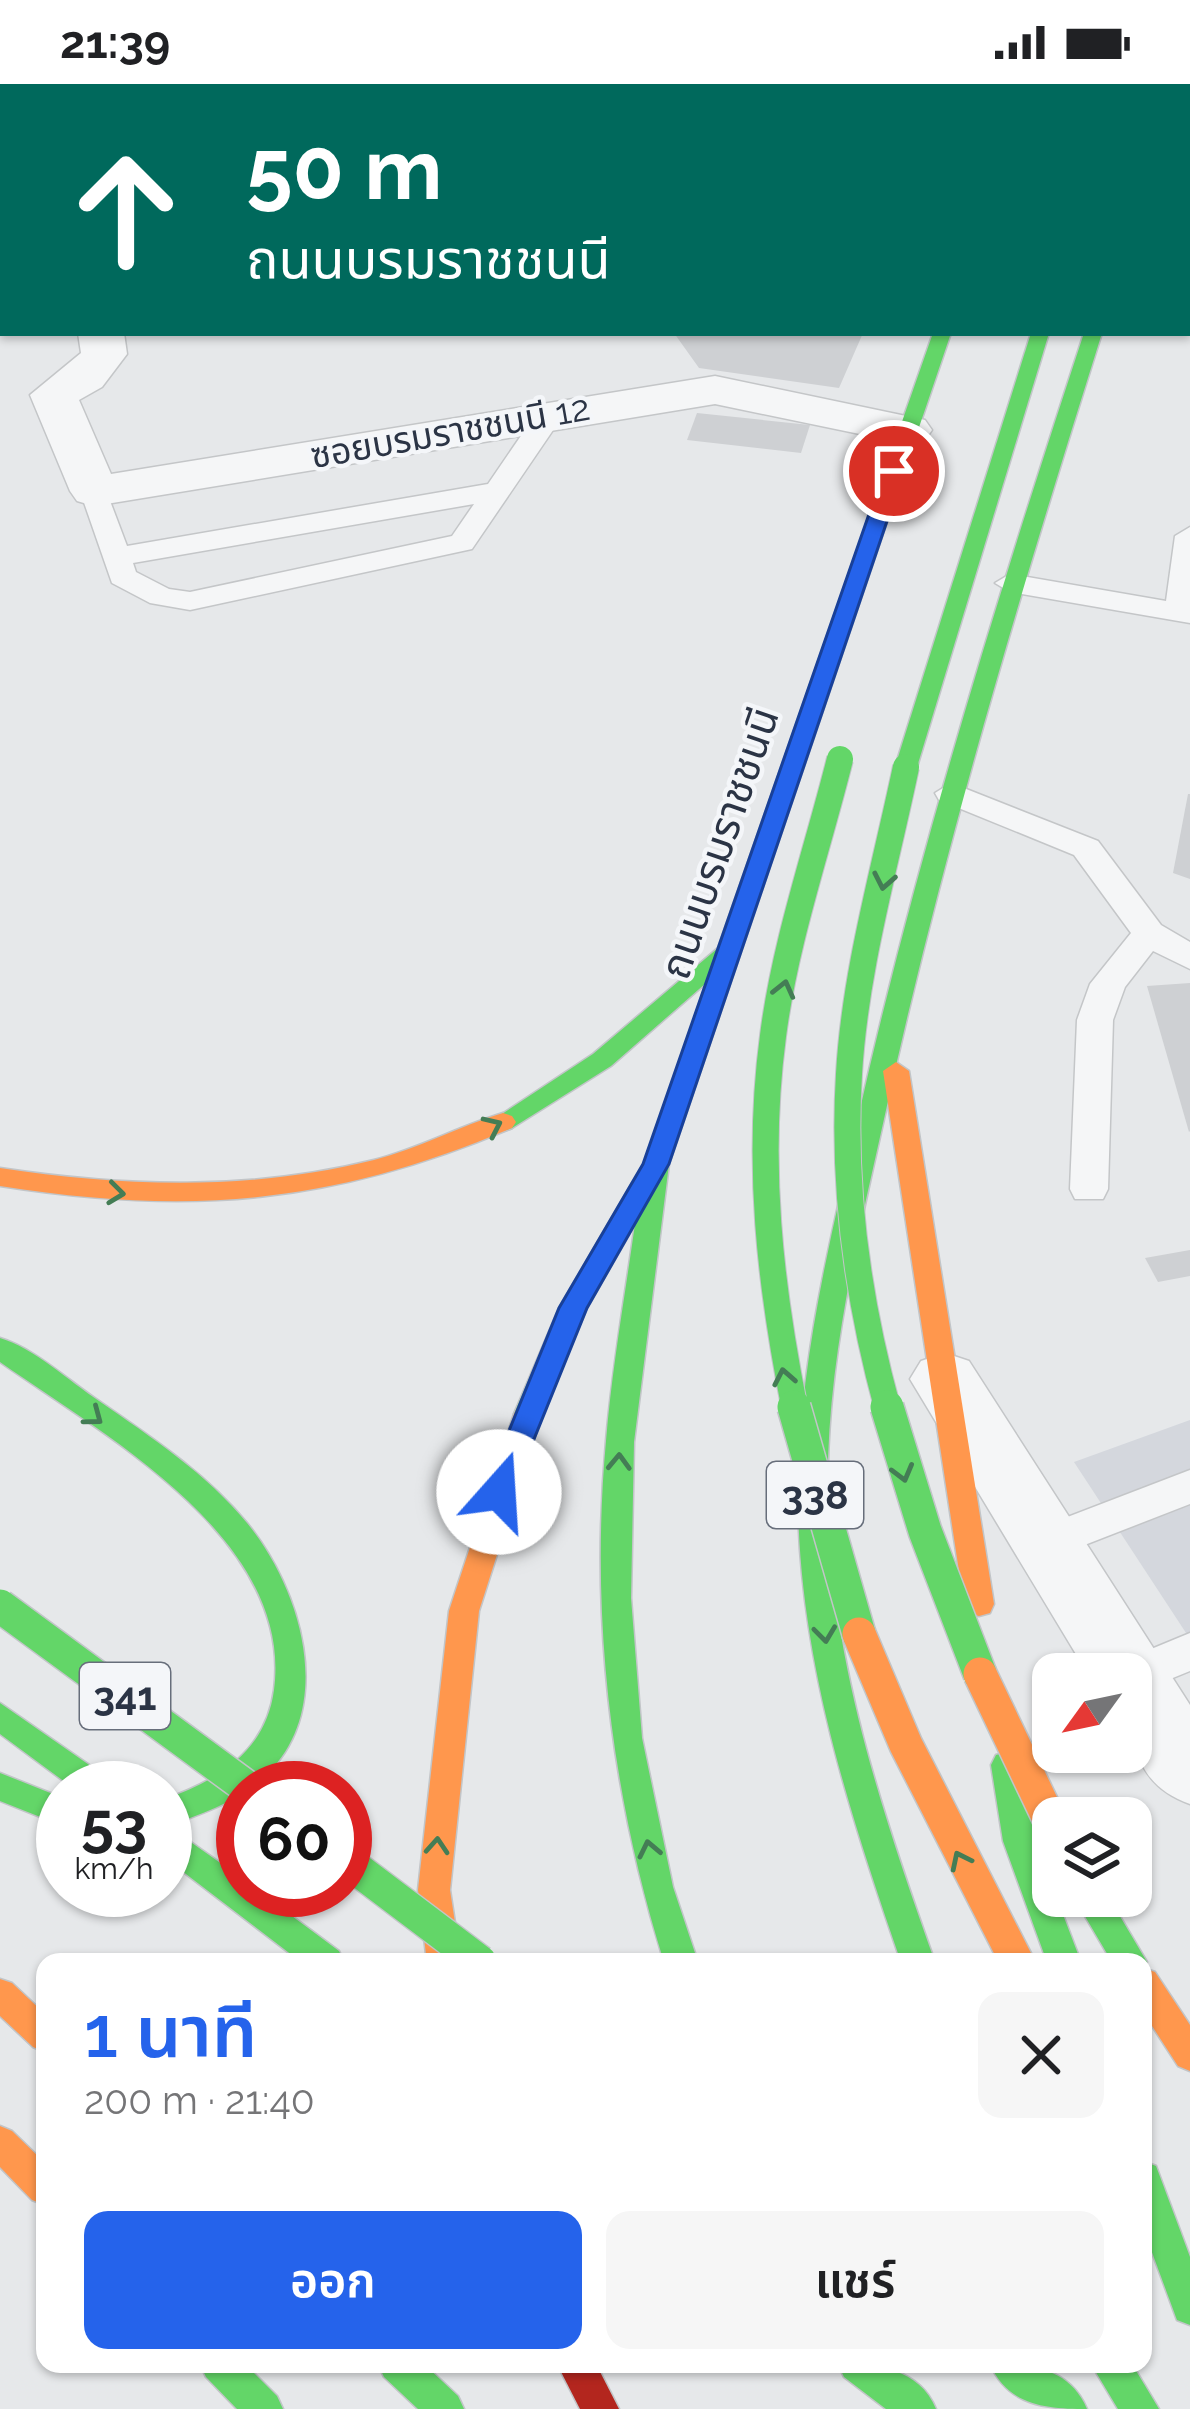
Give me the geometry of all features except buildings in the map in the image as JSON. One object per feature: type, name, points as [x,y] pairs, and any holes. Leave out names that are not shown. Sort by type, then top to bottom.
[{"type":"main road","name":"ถนนบรมราชชนนี","points":[[678,1953],[657,1887],[626,1738],[616,1598],[620,1442],[656,1164],[941,336]]},
{"type":"main road","points":[[1038,1797],[958,1634],[907,1489],[877,1372],[849,1157],[850,1055],[906,766],[1039,336]]},
{"type":"main road","points":[[1010,584],[1092,336]]},
{"type":"main road","name":"338","points":[[915,1953],[861,1804],[828,1658],[814,1546],[815,1431],[831,1310],[890,1021],[1010,584]]},
{"type":"main road","points":[[848,737],[772,1040],[773,1319],[799,1451],[846,1599],[888,1708],[964,1870],[1012,1953]]},
{"type":"main road","points":[[0,1177],[179,1200],[328,1187],[416,1160],[507,1120],[585,1073],[725,953]]},
{"type":"main road","points":[[890,1021],[940,1371],[1019,1841],[1061,1953]]},
{"type":"main road","points":[[443,1953],[434,1890],[464,1611],[511,1453],[555,1349],[656,1164]]},
{"type":"main road","points":[[0,1348],[229,1521],[277,1595],[291,1681],[283,1731],[234,1785],[192,1802]]},
{"type":"main road","name":"341","points":[[0,1606],[216,1765]]},
{"type":"main road","points":[[0,1716],[61,1761]]},
{"type":"main road","points":[[0,1787],[36,1801]]},
{"type":"main road","points":[[192,1860],[315,1953]]},
{"type":"main road","points":[[372,1881],[468,1953]]},
{"type":"main road","points":[[1103,1917],[1125,1953]]},
{"type":"main road","points":[[0,1994],[36,2028]]},
{"type":"main road","points":[[1152,1997],[1190,2055]]},
{"type":"main road","points":[[0,2143],[36,2179]]},
{"type":"main road","points":[[1152,2177],[1190,2232]]},
{"type":"main road","points":[[1152,2204],[1190,2307]]},
{"type":"main road","points":[[228,2373],[264,2409]]},
{"type":"main road","points":[[407,2373],[445,2409]]},
{"type":"main road","points":[[581,2373],[600,2409]]},
{"type":"main road","points":[[858,2373],[873,2409]]},
{"type":"main road","points":[[867,2373],[917,2409]]},
{"type":"main road","points":[[1021,2373],[1068,2409]]},
{"type":"main road","points":[[1115,2373],[1140,2409]]},
{"type":"street","points":[[0,403],[53,395],[86,377],[104,354],[101,336]]},
{"type":"street","name":"ซอยบรมราชชนนี 12","points":[[94,490],[715,391],[908,430]]},
{"type":"street","points":[[53,395],[94,490]]},
{"type":"street","points":[[940,1371],[1115,1653]]},
{"type":"street","points":[[1152,1711],[1190,1771]]},
{"type":"lane","points":[[94,490],[123,577],[160,598],[190,601],[463,543],[550,415]]},
{"type":"lane","points":[[117,557],[499,491]]},
{"type":"lane","points":[[1010,584],[1185,612],[1190,536]]},
{"type":"lane","points":[[951,793],[1086,848],[1149,933],[1190,958]]},
{"type":"lane","points":[[1090,1189],[1095,1020],[1108,984],[1149,933]]},
{"type":"lane","points":[[1046,1543],[1190,1486]]},
{"type":"lane","points":[[1152,1667],[1190,1651]]},
{"type":"shaded area","points":[[1190,1420],[1190,1639],[1074,1462]]},
{"type":"traffic: fast","points":[[678,1953],[657,1887],[626,1738],[616,1598],[620,1442],[656,1164],[941,336]]},
{"type":"traffic: fast","points":[[906,767],[1039,336]]},
{"type":"traffic: fast","points":[[915,1953],[862,1794],[833,1680],[816,1563],[817,1413],[846,1234],[913,940],[998,635],[1092,336]]},
{"type":"traffic: fast","points":[[840,759],[779,999],[765,1110],[764,1186],[780,1338],[795,1414],[859,1634]]},
{"type":"traffic: fast","points":[[906,767],[853,1033],[847,1148],[852,1225],[863,1303],[900,1456],[980,1674]]},
{"type":"traffic: fast","points":[[503,1122],[602,1060],[723,955]]},
{"type":"traffic: fast","points":[[528,1414],[573,1308],[641,1190]]},
{"type":"traffic: fast","points":[[0,1348],[147,1450],[202,1495],[243,1539],[277,1607],[291,1680],[287,1711],[276,1739],[234,1783],[192,1804]]},
{"type":"traffic: fast","points":[[0,1606],[216,1765]]},
{"type":"traffic: fast","points":[[0,1716],[61,1761]]},
{"type":"traffic: fast","points":[[1007,1765],[1019,1841],[1061,1953]]},
{"type":"traffic: fast","points":[[0,1787],[36,1801]]},
{"type":"traffic: fast","points":[[192,1860],[315,1953]]},
{"type":"traffic: fast","points":[[372,1880],[468,1953]]},
{"type":"traffic: fast","points":[[1103,1917],[1125,1953]]},
{"type":"traffic: fast","points":[[1152,2203],[1190,2307]]},
{"type":"traffic: fast","points":[[228,2373],[264,2409]]},
{"type":"traffic: fast","points":[[407,2373],[445,2409]]},
{"type":"traffic: fast","points":[[869,2373],[917,2409]]},
{"type":"traffic: fast","points":[[1021,2373],[1068,2409]]},
{"type":"traffic: fast","points":[[1116,2373],[1140,2409]]},
{"type":"traffic: slow","points":[[896,1071],[979,1604]]},
{"type":"traffic: slow","points":[[0,1177],[130,1193],[256,1190],[380,1168],[503,1122]]},
{"type":"traffic: slow","points":[[443,1953],[434,1890],[464,1611],[528,1414]]},
{"type":"traffic: slow","points":[[859,1634],[906,1745],[1012,1953]]},
{"type":"traffic: slow","points":[[980,1674],[1039,1797]]},
{"type":"traffic: slow","points":[[0,1994],[36,2028]]},
{"type":"traffic: slow","points":[[1152,1997],[1190,2055]]},
{"type":"traffic: slow","points":[[0,2143],[36,2179]]},
{"type":"traffic: jam","points":[[581,2373],[600,2409]]},
{"type":"route","points":[[499,1492],[573,1308],[656,1164],[894,471]]}]
